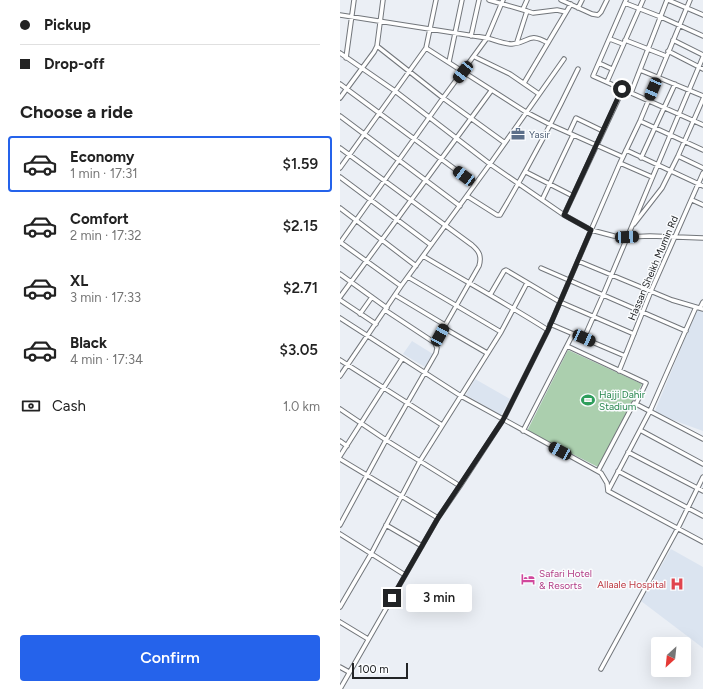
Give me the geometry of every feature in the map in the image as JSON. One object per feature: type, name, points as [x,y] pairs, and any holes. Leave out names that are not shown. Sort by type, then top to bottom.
[{"type":"street","points":[[346,58],[354,0]]},
{"type":"street","points":[[340,98],[376,46],[383,0]]},
{"type":"street","points":[[340,168],[426,48],[436,0]]},
{"type":"street","points":[[449,62],[462,0]]},
{"type":"street","points":[[470,36],[479,0]]},
{"type":"street","points":[[489,0],[502,2],[533,13],[557,10],[566,12]]},
{"type":"street","points":[[517,42],[527,0]]},
{"type":"street","points":[[561,0],[598,15],[607,0]]},
{"type":"street","points":[[578,8],[582,0]]},
{"type":"street","points":[[607,82],[643,0]]},
{"type":"street","points":[[631,93],[668,0],[703,14]]},
{"type":"street","points":[[340,689],[438,518],[503,420],[548,330],[570,281],[620,163],[640,121],[690,0]]},
{"type":"street","points":[[401,286],[340,243],[443,98],[475,57],[487,38],[502,2]]},
{"type":"street","points":[[703,36],[626,2],[593,76],[703,125]]},
{"type":"street","points":[[524,83],[571,4]]},
{"type":"street","points":[[340,15],[487,38],[510,44],[536,38],[548,43]]},
{"type":"street","points":[[610,39],[623,44]]},
{"type":"street","points":[[625,40],[666,56]]},
{"type":"street","points":[[584,338],[689,90],[701,68],[703,56],[673,40]]},
{"type":"street","points":[[376,46],[443,98],[505,143]]},
{"type":"street","points":[[426,48],[526,112],[596,146],[623,157]]},
{"type":"street","points":[[668,51],[701,68]]},
{"type":"street","points":[[340,53],[395,91],[490,164],[564,215],[591,230],[614,236],[627,237],[674,236],[703,238]]},
{"type":"street","points":[[475,57],[510,74],[539,94]]},
{"type":"street","points":[[340,376],[368,337],[401,286],[446,226],[564,59]]},
{"type":"street","points":[[599,63],[612,69]]},
{"type":"street","points":[[467,196],[499,216],[526,172],[578,70]]},
{"type":"street","points":[[630,228],[662,188],[672,170],[703,97],[640,70]]},
{"type":"street","points":[[340,84],[475,184]]},
{"type":"street","points":[[641,158],[675,84]]},
{"type":"street","points":[[564,215],[622,89]]},
{"type":"street","points":[[376,324],[340,299],[491,91]]},
{"type":"street","points":[[340,116],[460,206]]},
{"type":"street","points":[[542,200],[571,134],[576,118],[603,130]]},
{"type":"street","points":[[640,121],[703,150]]},
{"type":"street","points":[[340,148],[472,245],[481,256],[479,266],[435,343]]},
{"type":"street","points":[[626,150],[641,158],[672,170],[703,186]]},
{"type":"street","points":[[678,156],[703,168]]},
{"type":"street","points":[[620,163],[652,178]]},
{"type":"street","points":[[526,172],[573,196]]},
{"type":"street","name":"Hassan Sheikh Mumin Rd","points":[[619,371],[674,236],[703,174]]},
{"type":"street","points":[[340,177],[431,245]]},
{"type":"street","points":[[692,200],[703,204]]},
{"type":"street","points":[[340,208],[416,266]]},
{"type":"street","points":[[423,256],[548,330]]},
{"type":"street","points":[[578,260],[672,300],[700,308]]},
{"type":"street","points":[[541,268],[686,331]]},
{"type":"street","points":[[490,295],[504,270],[560,302],[634,334]]},
{"type":"street","points":[[340,274],[386,309],[435,343],[437,348],[436,353],[386,440],[340,525]]},
{"type":"street","points":[[408,277],[501,332]]},
{"type":"street","points":[[340,607],[371,554],[420,461],[501,332],[527,283]]},
{"type":"street","points":[[395,295],[487,353]]},
{"type":"street","points":[[360,314],[372,297]]},
{"type":"street","points":[[608,491],[650,411],[686,331],[703,302]]},
{"type":"street","points":[[340,318],[461,396],[598,471],[605,478],[608,491],[703,542]]},
{"type":"street","points":[[550,324],[625,356]]},
{"type":"street","points":[[523,431],[573,334]]},
{"type":"street","points":[[567,346],[646,383],[636,404],[634,403],[598,471]]},
{"type":"street","points":[[402,359],[340,457],[438,518]]},
{"type":"street","points":[[340,360],[442,426]]},
{"type":"street","points":[[636,404],[703,439]]},
{"type":"street","points":[[340,408],[386,440],[460,486]]},
{"type":"street","points":[[640,430],[703,464]]},
{"type":"street","points":[[340,441],[347,446]]},
{"type":"street","points":[[628,452],[703,491]]},
{"type":"street","points":[[618,471],[703,516]]},
{"type":"street","points":[[601,669],[678,528],[703,477]]},
{"type":"street","points":[[386,525],[422,546]]},
{"type":"street","points":[[340,534],[404,575]]},
{"type":"street","points":[[340,622],[368,639]]},
{"type":"street","points":[[340,666],[349,672]]},
{"type":"shaded area","points":[[697,309],[703,311],[703,431],[662,416],[655,411]]},
{"type":"shaded area","points":[[412,341],[433,354],[425,367],[403,354]]},
{"type":"shaded area","points":[[475,379],[510,399],[501,415],[466,395]]},
{"type":"shaded area","name":"Allaale Hospital","points":[[671,549],[703,567],[703,648],[691,639],[691,637],[688,637],[641,601]]},
{"type":"green space","name":"Hajji Dahir Stadium","points":[[568,350],[642,384],[598,467],[527,431]]},
{"type":"place","name":"Yasir","points":[[518,134]]},
{"type":"place","name":"Hajji Dahir Stadium","points":[[588,400]]},
{"type":"place","name":"Safari Hotel & Resorts","points":[[528,579]]},
{"type":"place","name":"Allaale Hospital","points":[[677,584]]},
{"type":"route","points":[[392,598],[438,518],[503,420],[548,330],[591,230],[564,215],[622,89]]}]
